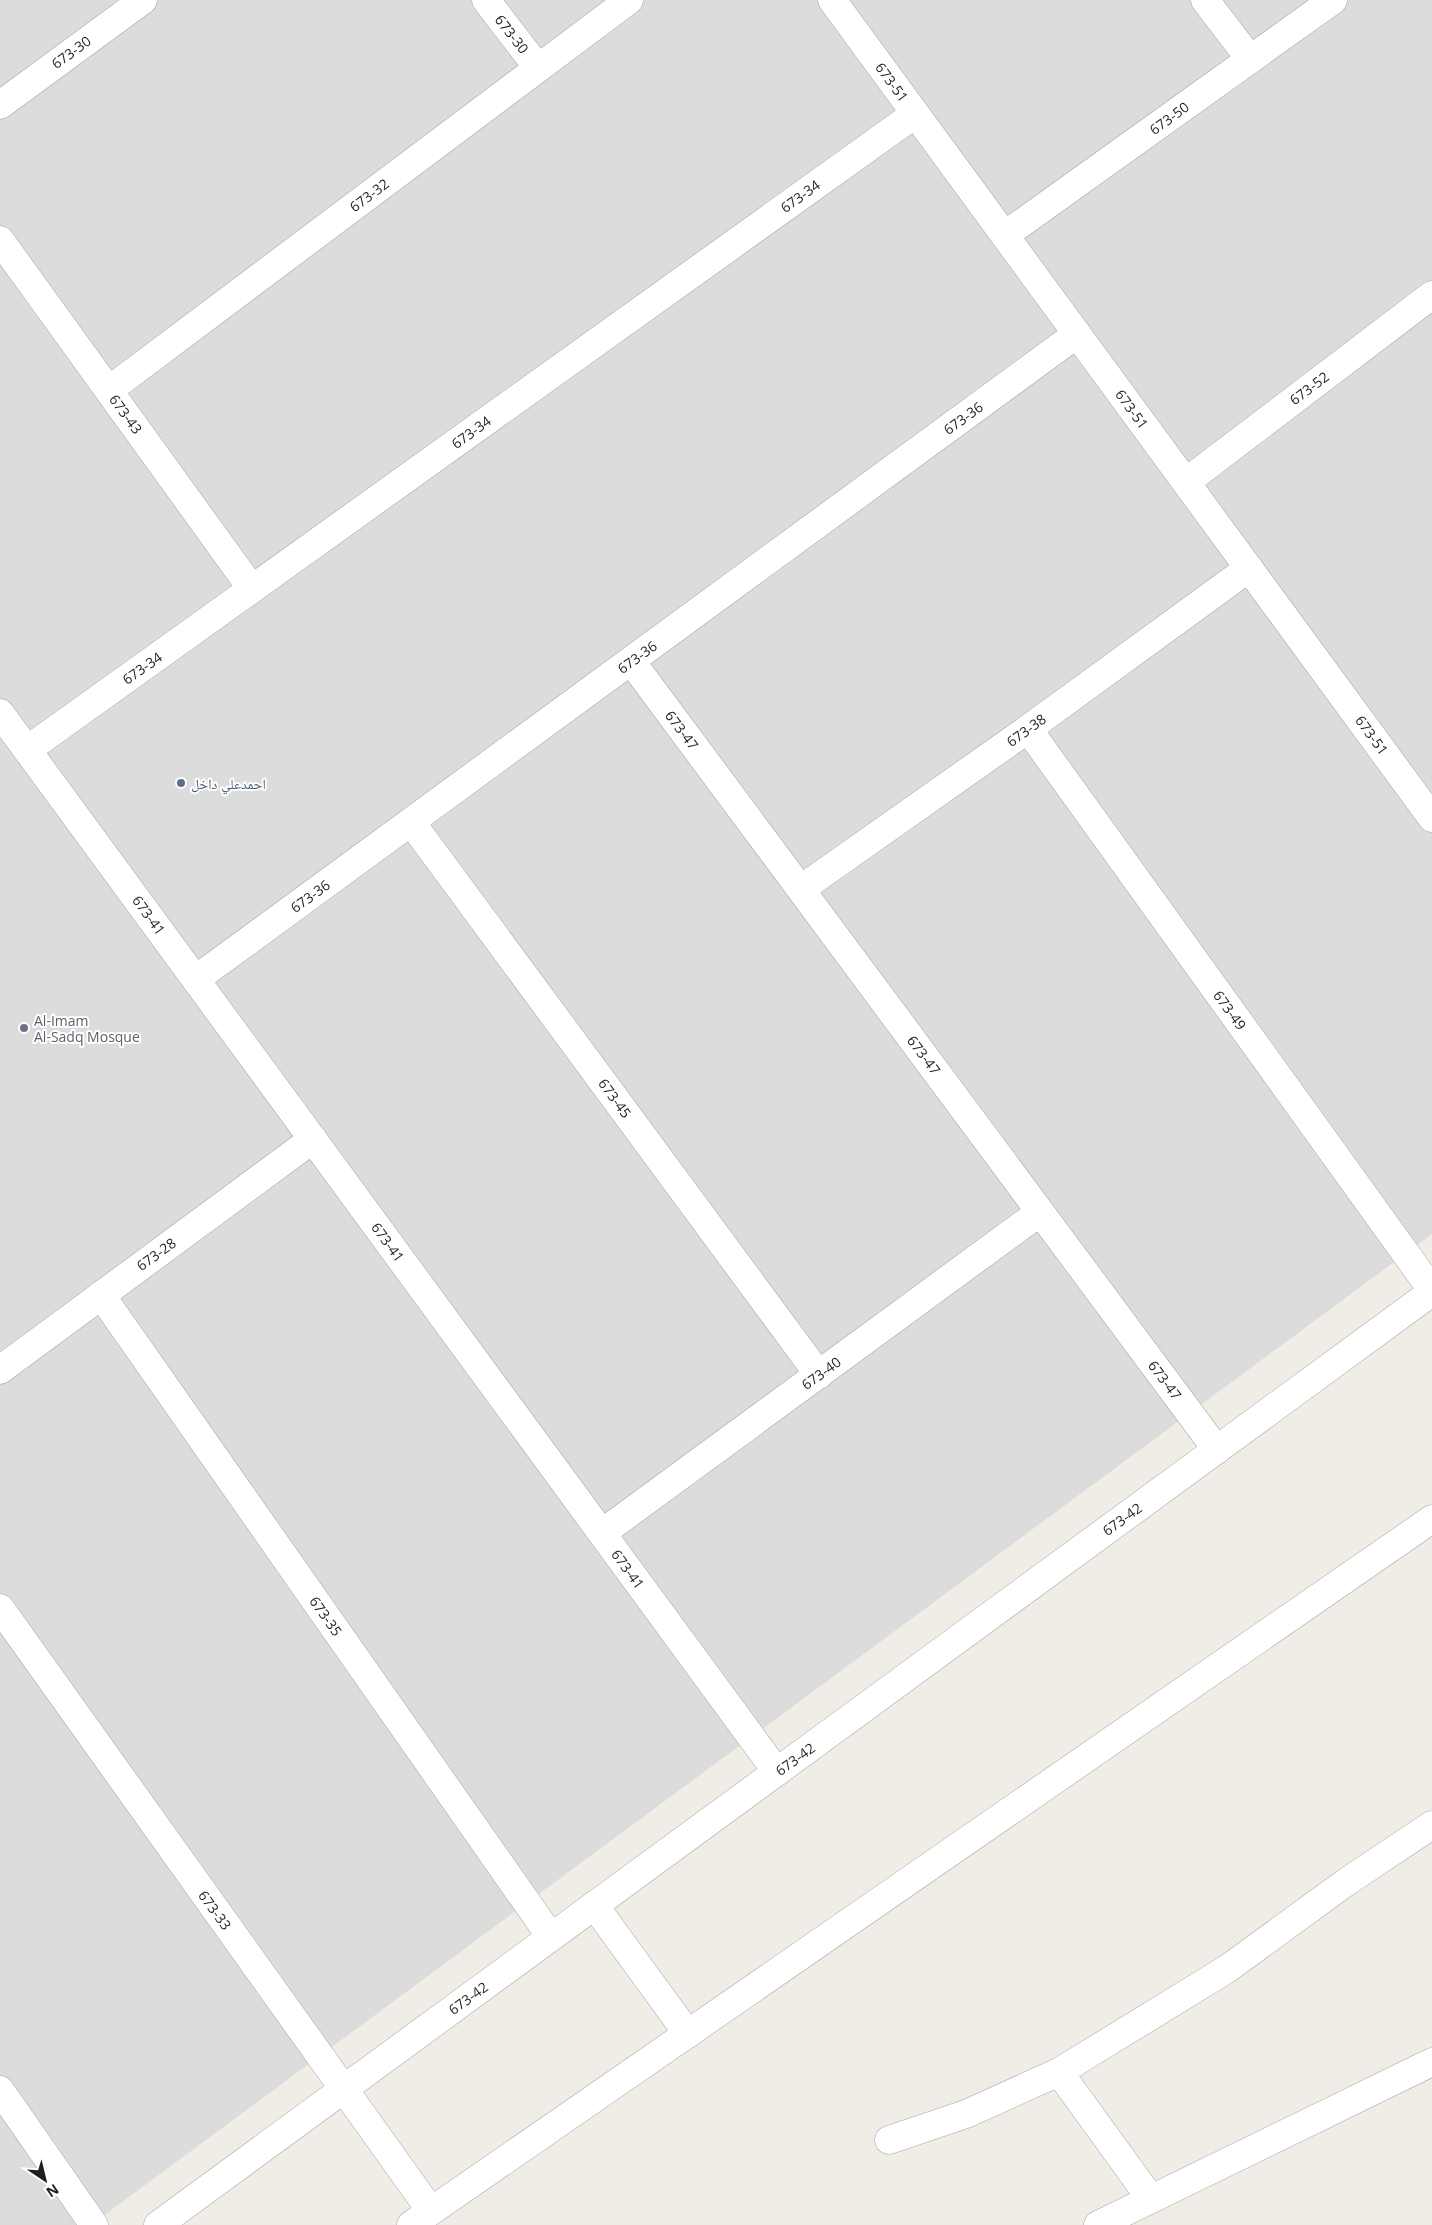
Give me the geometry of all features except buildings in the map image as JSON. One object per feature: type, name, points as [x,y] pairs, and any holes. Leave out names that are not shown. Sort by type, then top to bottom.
[{"type":"street","name":"673-30","points":[[0,105],[143,0]]},
{"type":"street","name":"673-30","points":[[486,0],[538,68]]},
{"type":"street","name":"673-32","points":[[109,390],[628,0]]},
{"type":"street","name":"673-51","points":[[832,0],[1432,818]]},
{"type":"street","points":[[1205,0],[1250,59]]},
{"type":"street","name":"673-50","points":[[1004,235],[1333,0]]},
{"type":"street","name":"673-34","points":[[27,750],[915,114]]},
{"type":"street","name":"673-43","points":[[0,240],[252,589]]},
{"type":"street","name":"673-52","points":[[1186,482],[1432,295]]},
{"type":"street","name":"673-36","points":[[196,979],[1078,334]]},
{"type":"street","name":"673-38","points":[[800,889],[1028,729],[1249,568]]},
{"type":"street","name":"673-47","points":[[631,661],[1217,1450]]},
{"type":"street","name":"673-41","points":[[0,712],[777,1772]]},
{"type":"street","name":"673-49","points":[[1028,729],[1432,1291]]},
{"type":"street","name":"673-45","points":[[411,822],[819,1374]]},
{"type":"street","name":"673-28","points":[[0,1370],[313,1139]]},
{"type":"street","name":"673-40","points":[[602,1533],[1040,1212]]},
{"type":"street","name":"673-42","points":[[158,2225],[1432,1291]]},
{"type":"street","name":"673-35","points":[[101,1295],[551,1937]]},
{"type":"street","points":[[421,2218],[1432,1519]]},
{"type":"street","name":"673-33","points":[[0,1608],[343,2089],[421,2218]]},
{"type":"street","points":[[889,2140],[966,2114],[1059,2072],[1226,1969],[1345,1883],[1432,1825]]},
{"type":"street","points":[[594,1905],[688,2034]]},
{"type":"street","points":[[1098,2225],[1432,2062]]},
{"type":"street","points":[[1059,2072],[1151,2199]]},
{"type":"street","points":[[0,2090],[94,2225]]},
{"type":"shaded area","points":[[0,0],[1432,0],[1432,1234],[91,2225],[0,2225]]},
{"type":"place","name":"احمدعلي داخل","points":[[181,783]]},
{"type":"place","name":"Al-Imam Al-Sadq Mosque","points":[[24,1028]]}]
